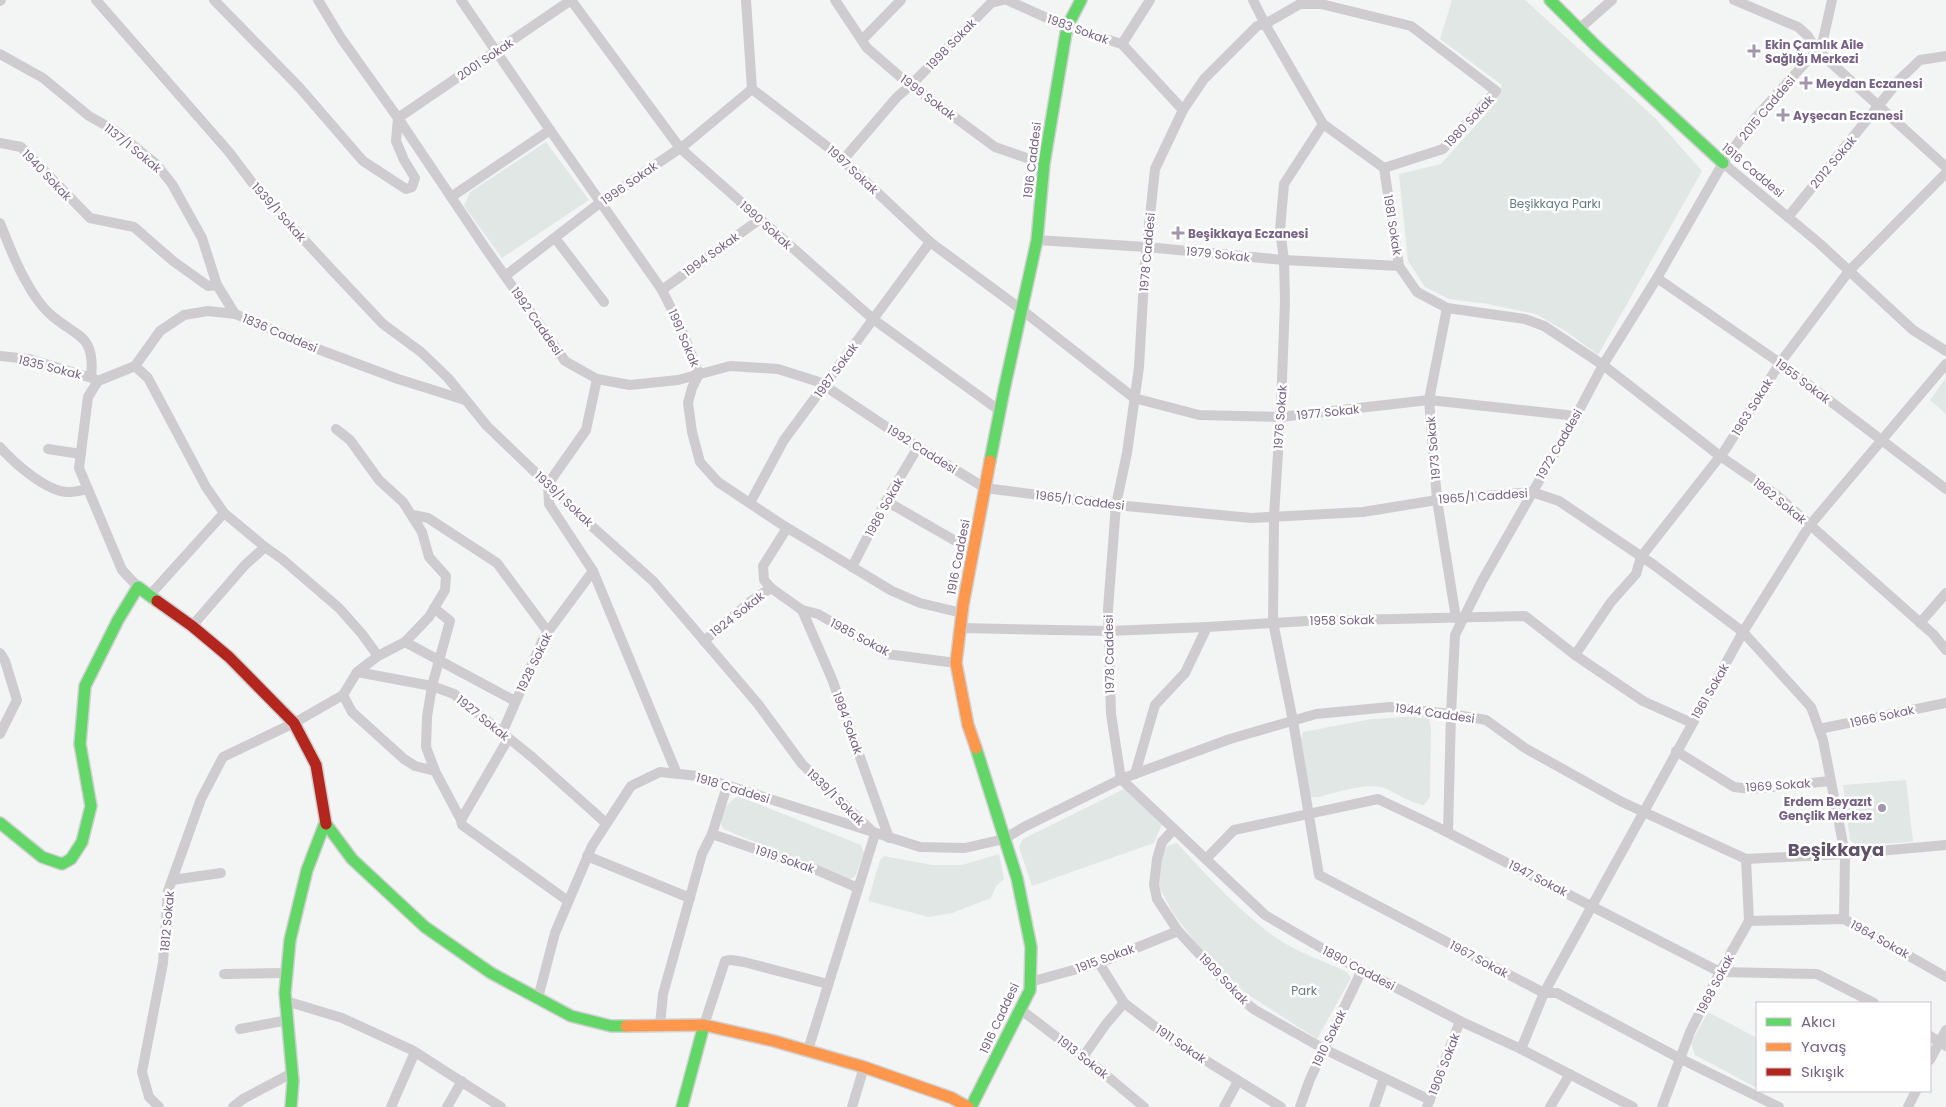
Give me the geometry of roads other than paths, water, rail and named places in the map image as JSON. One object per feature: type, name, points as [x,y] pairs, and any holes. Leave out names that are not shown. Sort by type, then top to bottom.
[{"type":"street","name":"1939/1 Sokak","points":[[96,0],[229,152],[257,189],[333,271],[383,324],[421,352],[448,378],[487,426],[653,581],[758,704],[802,764],[875,834],[808,1050]]},
{"type":"street","points":[[214,0],[299,87],[363,161],[406,189],[412,186],[415,178],[404,160],[396,141],[398,118]]},
{"type":"street","name":"1992 Caddesi","points":[[318,0],[341,38],[565,361],[597,379],[630,385],[678,380],[730,366],[778,368],[818,382],[985,488]]},
{"type":"street","name":"1991 Sokak","points":[[461,0],[662,290],[681,328],[699,374],[692,388],[688,403],[692,432],[700,462],[718,482],[787,528],[892,591],[920,603],[962,613]]},
{"type":"street","name":"2001 Sokak","points":[[398,118],[571,0]]},
{"type":"street","name":"1990 Sokak","points":[[571,0],[680,148],[873,319],[1000,411]]},
{"type":"street","points":[[746,0],[752,89]]},
{"type":"street","name":"1999 Sokak","points":[[835,0],[868,48],[911,85],[995,147],[1044,164]]},
{"type":"street","points":[[862,40],[901,0]]},
{"type":"street","name":"1998 Sokak","points":[[843,160],[897,97],[911,85],[990,3],[1003,0]]},
{"type":"street","name":"1983 Sokak","points":[[1007,0],[1067,27],[1122,44],[1183,110]]},
{"type":"street","name":"1916 Caddesi","points":[[969,1107],[1030,990],[1031,947],[1017,878],[968,725],[956,663],[962,613],[985,488],[1037,240],[1044,164],[1067,27],[1081,0]]},
{"type":"street","points":[[1122,44],[1150,0]]},
{"type":"street","points":[[1253,0],[1323,124],[1384,168]]},
{"type":"street","name":"1916 Caddesi","points":[[1550,0],[1723,163],[1850,271],[1913,330],[1946,351]]},
{"type":"street","points":[[1579,29],[1612,0]]},
{"type":"street","points":[[1734,0],[1798,27],[1807,35],[1817,50],[1946,167]]},
{"type":"street","name":"2015 Caddesi","points":[[1723,163],[1757,116],[1817,50],[1823,40],[1832,0]]},
{"type":"street","name":"1978 Caddesi","points":[[1121,778],[1111,714],[1108,610],[1116,505],[1127,453],[1139,367],[1146,247],[1155,169],[1183,110],[1204,79],[1257,26],[1265,24],[1300,4],[1321,4],[1411,26],[1496,91]]},
{"type":"street","name":"1137/1 Sokak","points":[[0,54],[43,78],[89,116],[114,130],[156,164],[172,184],[202,238],[217,285],[235,314]]},
{"type":"street","name":"2012 Sokak","points":[[1788,217],[1900,79],[1920,60],[1946,56]]},
{"type":"street","name":"1996 Sokak","points":[[505,276],[600,202],[680,148],[752,89]]},
{"type":"street","name":"1997 Sokak","points":[[752,89],[843,160],[930,242],[1022,310]]},
{"type":"street","name":"1980 Sokak","points":[[1384,168],[1443,149],[1496,91]]},
{"type":"street","name":"1976 Sokak","points":[[1294,721],[1273,622],[1274,516],[1285,301],[1284,260],[1280,230],[1284,184],[1323,124]]},
{"type":"street","points":[[451,197],[550,130]]},
{"type":"street","name":"1940 Sokak","points":[[0,143],[21,147],[90,218],[134,227],[173,261],[208,286],[217,285]]},
{"type":"street","name":"1972 Caddesi","points":[[1448,832],[1455,635],[1460,618],[1576,416],[1603,365],[1657,278],[1723,163]]},
{"type":"street","name":"1981 Sokak","points":[[1384,168],[1399,266],[1417,292],[1447,308],[1525,319],[1544,326],[1603,365]]},
{"type":"street","name":"1963 Sokak","points":[[1575,655],[1611,602],[1636,574],[1641,557],[1720,456],[1780,363],[1850,271],[1946,173]]},
{"type":"street","name":"1994 Sokak","points":[[662,290],[760,219]]},
{"type":"street","points":[[0,223],[27,284],[50,314],[82,335],[91,357],[94,379],[88,397],[79,468],[122,570],[149,596],[192,626],[229,657],[294,723],[316,765],[325,823],[352,859],[425,927],[491,973],[571,1016],[611,1026],[704,1025],[774,1041],[864,1067],[952,1098],[969,1107]]},
{"type":"street","points":[[555,238],[604,302]]},
{"type":"street","name":"1979 Sokak","points":[[1037,240],[1146,247],[1284,260],[1399,266]]},
{"type":"street","name":"1987 Sokak","points":[[750,503],[784,440],[930,242]]},
{"type":"street","name":"1955 Sokak","points":[[1657,278],[1780,363],[1946,489]]},
{"type":"street","name":"1973 Sokak","points":[[1447,308],[1429,400],[1438,500],[1460,618]]},
{"type":"street","name":"1977 Sokak","points":[[1022,310],[1134,398],[1200,415],[1280,417],[1429,400],[1576,416]]},
{"type":"street","name":"1836 Caddesi","points":[[135,366],[160,331],[184,315],[208,312],[235,314],[398,379],[466,400]]},
{"type":"street","name":"1835 Sokak","points":[[0,356],[29,359],[94,379]]},
{"type":"street","name":"1961 Sokak","points":[[1521,1049],[1544,993],[1743,632],[1810,525],[1883,441],[1946,364]]},
{"type":"street","name":"1962 Sokak","points":[[1603,365],[1720,456],[1774,493],[1933,634],[1946,650]]},
{"type":"street","points":[[94,379],[135,366],[148,378],[206,487],[224,513],[282,559],[338,608],[362,634],[378,656]]},
{"type":"street","points":[[597,379],[586,430],[548,484],[549,504],[593,571],[677,774]]},
{"type":"street","points":[[294,723],[342,695],[357,672],[378,656],[405,642],[429,616],[445,590],[446,576],[429,557],[422,532],[413,515],[404,502],[379,480],[350,440],[336,429]]},
{"type":"street","points":[[0,447],[8,457],[28,473],[49,486],[67,492],[88,489]]},
{"type":"street","name":"1986 Sokak","points":[[852,566],[886,501],[918,447]]},
{"type":"street","points":[[48,449],[81,454]]},
{"type":"street","name":"1965/1 Caddesi","points":[[985,488],[1116,505],[1251,518],[1363,512],[1438,500],[1532,492],[1559,502],[1641,557],[1743,632],[1811,707],[1819,729],[1845,854],[1844,919]]},
{"type":"street","points":[[886,501],[973,552]]},
{"type":"street","points":[[149,596],[224,513]]},
{"type":"street","points":[[413,515],[428,518],[497,563],[548,632]]},
{"type":"street","points":[[771,588],[764,580],[763,566],[787,528]]},
{"type":"street","points":[[192,626],[245,565],[265,547]]},
{"type":"street","name":"1928 Sokak","points":[[461,820],[505,736],[515,701],[548,632],[593,571]]},
{"type":"street","points":[[0,823],[42,857],[62,864],[71,860],[82,842],[91,806],[80,744],[85,686],[118,620],[138,587]]},
{"type":"street","name":"1924 Sokak","points":[[704,641],[771,588]]},
{"type":"street","name":"1985 Sokak","points":[[771,588],[802,610],[818,614],[887,654],[956,663]]},
{"type":"street","points":[[1920,623],[1946,593]]},
{"type":"street","points":[[434,608],[450,621],[438,660],[427,718],[426,747],[435,771],[465,828],[568,901]]},
{"type":"street","name":"1984 Sokak","points":[[802,610],[832,679],[889,838]]},
{"type":"street","name":"1958 Sokak","points":[[960,628],[1109,631],[1207,628],[1273,622],[1525,616],[1575,655],[1643,701],[1692,723]]},
{"type":"street","points":[[1135,774],[1155,705],[1185,672],[1207,628]]},
{"type":"street","points":[[405,642],[515,701]]},
{"type":"street","points":[[0,653],[5,661],[17,700],[0,734]]},
{"type":"street","name":"1927 Sokak","points":[[357,672],[432,686],[454,694],[532,756],[606,824]]},
{"type":"street","points":[[342,695],[352,712],[404,759],[414,766],[435,771]]},
{"type":"street","name":"1966 Sokak","points":[[1819,729],[1946,703]]},
{"type":"street","name":"1944 Caddesi","points":[[1004,839],[1121,778],[1230,739],[1316,714],[1390,707],[1486,720],[1525,748],[1642,813],[1746,858],[1845,854],[1946,845]]},
{"type":"street","name":"1967 Sokak","points":[[1294,721],[1319,875],[1544,993],[1556,993],[1681,1059],[1780,1107]]},
{"type":"street","name":"1812 Sokak","points":[[159,1107],[149,1098],[142,1072],[163,963],[168,891],[201,799],[223,757],[294,723]]},
{"type":"street","name":"1969 Sokak","points":[[1676,751],[1734,787],[1751,789],[1830,781]]},
{"type":"street","name":"1918 Caddesi","points":[[538,998],[555,932],[592,846],[631,786],[660,772],[698,776],[920,847],[965,848],[1004,839]]},
{"type":"street","name":"1890 Caddesi","points":[[1121,778],[1265,915],[1362,970],[1633,1107]]},
{"type":"street","points":[[660,1025],[663,994],[702,854],[712,834],[727,786]]},
{"type":"street","name":"1947 Sokak","points":[[1206,859],[1234,830],[1378,799],[1448,832],[1720,972],[1817,974],[1872,1002]]},
{"type":"street","points":[[292,1107],[292,1073],[286,1001],[290,940],[305,879],[325,823]]},
{"type":"street","name":"1909 Sokak","points":[[1174,829],[1162,842],[1157,859],[1154,885],[1157,899],[1178,931],[1241,999],[1255,1010],[1428,1103]]},
{"type":"street","name":"1919 Sokak","points":[[712,834],[818,870],[858,888]]},
{"type":"street","points":[[587,856],[690,898]]},
{"type":"street","points":[[1746,858],[1750,920]]},
{"type":"street","points":[[172,880],[221,874]]},
{"type":"street","name":"1964 Sokak","points":[[1750,920],[1844,919],[1946,977]]},
{"type":"street","name":"1968 Sokak","points":[[1662,1107],[1690,1032],[1720,972],[1750,920]]},
{"type":"street","name":"1915 Sokak","points":[[1030,982],[1098,963],[1178,931]]},
{"type":"street","points":[[682,1107],[704,1025],[725,961],[744,962],[828,984]]},
{"type":"street","name":"1911 Sokak","points":[[1098,963],[1124,1004],[1174,1041],[1281,1107]]},
{"type":"street","name":"1910 Sokak","points":[[1300,1107],[1324,1048],[1362,970]]},
{"type":"street","points":[[224,974],[287,973]]},
{"type":"street","points":[[286,1001],[342,1018],[416,1052],[500,1107]]},
{"type":"street","points":[[1083,1057],[1106,1024],[1124,1004]]},
{"type":"street","name":"1913 Sokak","points":[[1020,1009],[1144,1107]]},
{"type":"street","points":[[240,1029],[288,1020]]},
{"type":"street","name":"1906 Sokak","points":[[1428,1103],[1460,1021]]},
{"type":"street","points":[[1931,1058],[1938,1041],[1946,1030]]},
{"type":"street","points":[[391,1107],[416,1052]]},
{"type":"street","points":[[852,1107],[864,1067]]},
{"type":"street","points":[[233,1107],[244,1098],[292,1073]]},
{"type":"street","points":[[1550,1107],[1570,1074]]},
{"type":"street","points":[[1374,1107],[1384,1078]]},
{"type":"street","points":[[447,1107],[462,1081]]},
{"type":"street","points":[[1224,1107],[1238,1081]]},
{"type":"street","points":[[1908,1107],[1916,1092]]},
{"type":"place","name":"Ekin Çamlık Aile Sağlığı Merkezi","points":[[1754,51]]},
{"type":"place","name":"Meydan Eczanesi","points":[[1806,83]]},
{"type":"place","name":"Ayşecan Eczanesi","points":[[1783,115]]},
{"type":"place","name":"Beşikkaya Eczanesi","points":[[1178,233]]},
{"type":"place","name":"Erdem Beyazıt Gençlik Merkez","points":[[1882,808]]},
{"type":"district","name":"Beşikkaya","points":[[1836,849]]},
{"type":"park label","name":"Beşikkaya Parkı","points":[[1555,203]]},
{"type":"park label","name":"Park","points":[[1304,990]]}]
